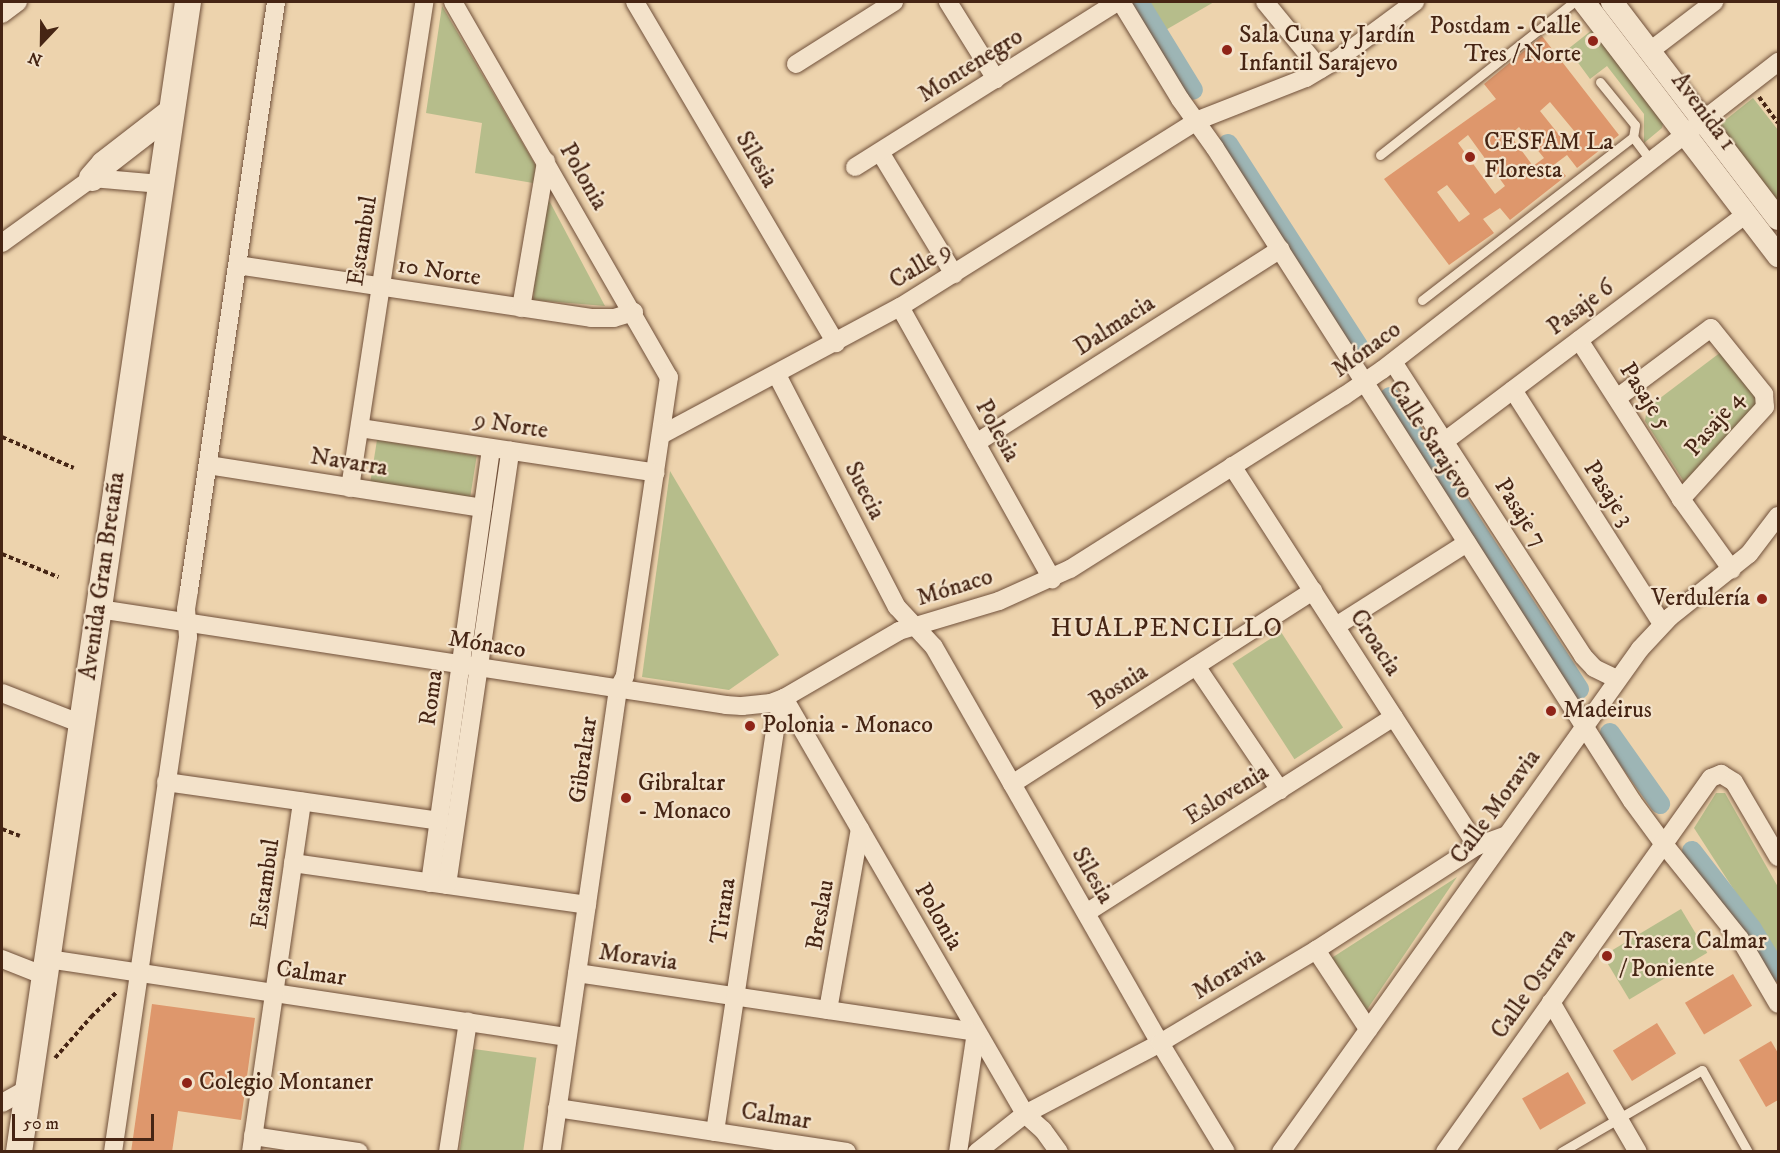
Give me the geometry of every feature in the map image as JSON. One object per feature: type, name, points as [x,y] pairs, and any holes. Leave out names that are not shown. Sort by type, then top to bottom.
[{"type":"main road","name":"Avenida Gran Bretaña","points":[[20,1152],[188,2]]},
{"type":"main road","points":[[92,178],[104,164],[171,112]]},
{"type":"street","points":[[2,14],[18,2]]},
{"type":"street","points":[[113,1152],[188,637],[186,609],[276,2]]},
{"type":"street","name":"Estambul","points":[[350,488],[424,2]]},
{"type":"street","name":"Polonia","points":[[453,2],[669,376]]},
{"type":"street","name":"Silesia","points":[[635,2],[836,343]]},
{"type":"street","points":[[796,64],[894,2]]},
{"type":"street","points":[[948,2],[996,79]]},
{"type":"street","name":"Montenegro","points":[[855,167],[1119,2]]},
{"type":"street","name":"Calle Sarajevo","points":[[1119,2],[1280,249],[1584,726],[1663,843],[1740,939],[1779,1004]]},
{"type":"street","points":[[1265,2],[1320,69],[1352,49],[1415,2]]},
{"type":"street","name":"Avenida 1","points":[[1584,2],[1779,219]]},
{"type":"street","name":"Avenida 1","points":[[1612,2],[1650,51],[1746,214],[1779,256]]},
{"type":"street","points":[[1650,51],[1714,2]]},
{"type":"street","points":[[1694,127],[1779,62]]},
{"type":"street","name":"Calle 9","points":[[661,435],[777,375],[900,307],[1196,121],[1291,84],[1320,69]]},
{"type":"street","name":"Mónaco","points":[[99,609],[469,667],[742,706],[784,698],[885,638],[915,626],[999,601],[1052,579],[1365,382],[1694,127]]},
{"type":"street","points":[[880,152],[954,274]]},
{"type":"street","points":[[521,308],[546,161]]},
{"type":"street","points":[[2,243],[92,178],[161,184]]},
{"type":"street","name":"Pasaje 6","points":[[1445,441],[1746,214]]},
{"type":"street","name":"Dalmacia","points":[[976,443],[1280,249]]},
{"type":"street","name":"10 Norte","points":[[237,265],[591,318],[614,318],[634,312]]},
{"type":"street","name":"Polesia","points":[[900,307],[1052,579]]},
{"type":"street","name":"Pasaje 4","points":[[1617,398],[1711,328],[1764,394],[1765,407],[1682,499]]},
{"type":"street","name":"Pasaje 5","points":[[1579,340],[1682,499],[1732,570]]},
{"type":"street","name":"Pasaje 7","points":[[1393,362],[1583,656],[1594,668],[1617,679]]},
{"type":"street","name":"Suecia","points":[[777,375],[897,607],[915,626]]},
{"type":"street","name":"Gibraltar","points":[[551,1152],[618,689],[625,676],[669,376]]},
{"type":"street","name":"Pasaje 3","points":[[1513,390],[1662,624]]},
{"type":"street","name":"9 Norte","points":[[360,428],[656,473]]},
{"type":"street","name":"Roma","points":[[438,884],[469,667],[491,448]]},
{"type":"street","name":"Roma","points":[[438,884],[439,821],[503,499],[510,450]]},
{"type":"street","name":"Navarra","points":[[207,465],[350,488],[484,502],[503,499]]},
{"type":"street","name":"Croacia","points":[[1232,466],[1477,846]]},
{"type":"street","name":"Calle Moravia","points":[[1281,1152],[1617,679],[1662,624],[1732,570],[1749,554],[1779,516]]},
{"type":"street","points":[[1335,626],[1467,543]]},
{"type":"street","name":"Bosnia","points":[[1012,784],[1313,591]]},
{"type":"street","name":"Silesia","points":[[915,626],[934,647],[1160,1043],[1226,1152]]},
{"type":"street","points":[[1196,666],[1280,790]]},
{"type":"street","points":[[2,693],[82,724]]},
{"type":"street","name":"Polonia","points":[[784,698],[1024,1114],[1043,1130],[1059,1152]]},
{"type":"street","name":"Tirana","points":[[715,1132],[775,729],[784,698]]},
{"type":"street","name":"Eslovenia","points":[[1086,913],[1394,717]]},
{"type":"street","points":[[1663,843],[1707,782],[1721,774],[1734,782],[1779,857]]},
{"type":"street","points":[[166,782],[439,821]]},
{"type":"street","name":"Estambul","points":[[252,1144],[302,802]]},
{"type":"street","name":"Breslau","points":[[828,1010],[860,829]]},
{"type":"street","name":"Moravia","points":[[977,1152],[1024,1114],[1160,1043],[1316,950],[1477,846],[1505,836]]},
{"type":"street","name":"Calle Ostrava","points":[[1445,1152],[1663,843]]},
{"type":"street","name":"Moravia","points":[[293,863],[586,905]]},
{"type":"street","points":[[1316,950],[1368,1029]]},
{"type":"street","name":"Calmar","points":[[2,959],[46,968],[139,973],[567,1037]]},
{"type":"street","name":"Moravia","points":[[577,973],[976,1032]]},
{"type":"street","points":[[1551,1002],[1638,1152]]},
{"type":"street","points":[[448,1152],[468,1022]]},
{"type":"street","points":[[958,1152],[976,1032]]},
{"type":"street","points":[[2,1103],[29,1088]]},
{"type":"street","name":"Calmar","points":[[557,1108],[809,1149],[846,1152]]},
{"type":"street","points":[[252,1144],[359,1152]]},
{"type":"lane","points":[[1380,155],[1574,2]]},
{"type":"lane","points":[[1422,300],[1633,137],[1635,125],[1600,82]]},
{"type":"lane","points":[[1633,137],[1651,161]]},
{"type":"lane","points":[[1561,1152],[1702,1070],[1748,1152]]},
{"type":"path","points":[[1749,85],[1779,123]]},
{"type":"path","points":[[2,437],[74,468]]},
{"type":"path","points":[[2,555],[58,577]]},
{"type":"path","points":[[2,829],[20,836]]},
{"type":"path","points":[[52,1061],[91,1017],[139,973]]},
{"type":"green space","points":[[1136,2],[1214,2],[1157,35]]},
{"type":"green space","points":[[442,6],[536,166],[533,183],[475,173],[482,123],[426,113]]},
{"type":"green space","points":[[1597,26],[1665,114],[1662,128],[1644,143],[1644,114],[1607,66],[1590,79],[1568,49]]},
{"type":"green space","points":[[1753,98],[1778,130],[1778,201],[1719,125]]},
{"type":"green space","points":[[543,189],[605,306],[533,300]]},
{"type":"green space","points":[[1721,352],[1760,394],[1759,406],[1688,488],[1645,421],[1647,408]]},
{"type":"green space","points":[[377,440],[477,456],[470,497],[370,481]]},
{"type":"green space","points":[[670,471],[779,655],[729,690],[642,677]]},
{"type":"green space","points":[[1281,632],[1343,728],[1294,759],[1232,664]]},
{"type":"green space","points":[[1716,793],[1725,793],[1778,887],[1778,958],[1694,828]]},
{"type":"green space","points":[[1457,877],[1364,1014],[1330,959]]},
{"type":"green space","points":[[1681,909],[1707,953],[1629,1000],[1603,956]]},
{"type":"green space","points":[[474,1049],[536,1058],[523,1152],[460,1150]]},
{"type":"building","points":[[1542,36],[1619,135],[1577,168],[1567,155],[1555,164],[1566,176],[1510,220],[1500,208],[1483,219],[1494,233],[1449,265],[1384,179],[1496,99],[1484,84]],"holes":[[[1550,102],[1575,132],[1564,141],[1540,111]],[[1519,127],[1544,158],[1533,166],[1510,135]],[[1468,135],[1505,186],[1495,194],[1458,143]],[[1447,185],[1470,214],[1459,222],[1437,192]]]},
{"type":"building","points":[[1733,974],[1752,1006],[1704,1035],[1685,1003]]},
{"type":"building","name":"Colegio Montaner","points":[[152,1004],[255,1018],[241,1120],[178,1111],[172,1152],[131,1152]]},
{"type":"building","points":[[1657,1023],[1676,1054],[1632,1081],[1613,1051]]},
{"type":"building","points":[[1771,1041],[1778,1053],[1778,1100],[1766,1107],[1739,1060]]},
{"type":"building","points":[[1568,1072],[1586,1103],[1540,1130],[1522,1098]]},
{"type":"waterway","points":[[1139,2],[1193,90]]},
{"type":"waterway","points":[[1228,144],[1358,346]]},
{"type":"waterway","points":[[1390,397],[1579,689]]},
{"type":"waterway","points":[[1610,733],[1660,804]]},
{"type":"waterway","points":[[1692,851],[1752,929],[1778,972]]},
{"type":"place","name":"Postdam - Calle Tres / Norte","points":[[1593,41]]},
{"type":"place","name":"Sala Cuna y Jardín Infantil Sarajevo","points":[[1227,50]]},
{"type":"place","name":"CESFAM La Floresta","points":[[1470,157]]},
{"type":"place","name":"Verdulería","points":[[1762,599]]},
{"type":"place","name":"Madeirus","points":[[1551,711]]},
{"type":"place","name":"Polonia - Monaco","points":[[750,726]]},
{"type":"place","name":"Gibraltar - Monaco","points":[[626,798]]},
{"type":"place","name":"Trasera Calmar / Poniente","points":[[1607,956]]},
{"type":"place","name":"Colegio Montaner","points":[[187,1083]]},
{"type":"district","name":"HUALPENCILLO","points":[[1167,629]]}]
